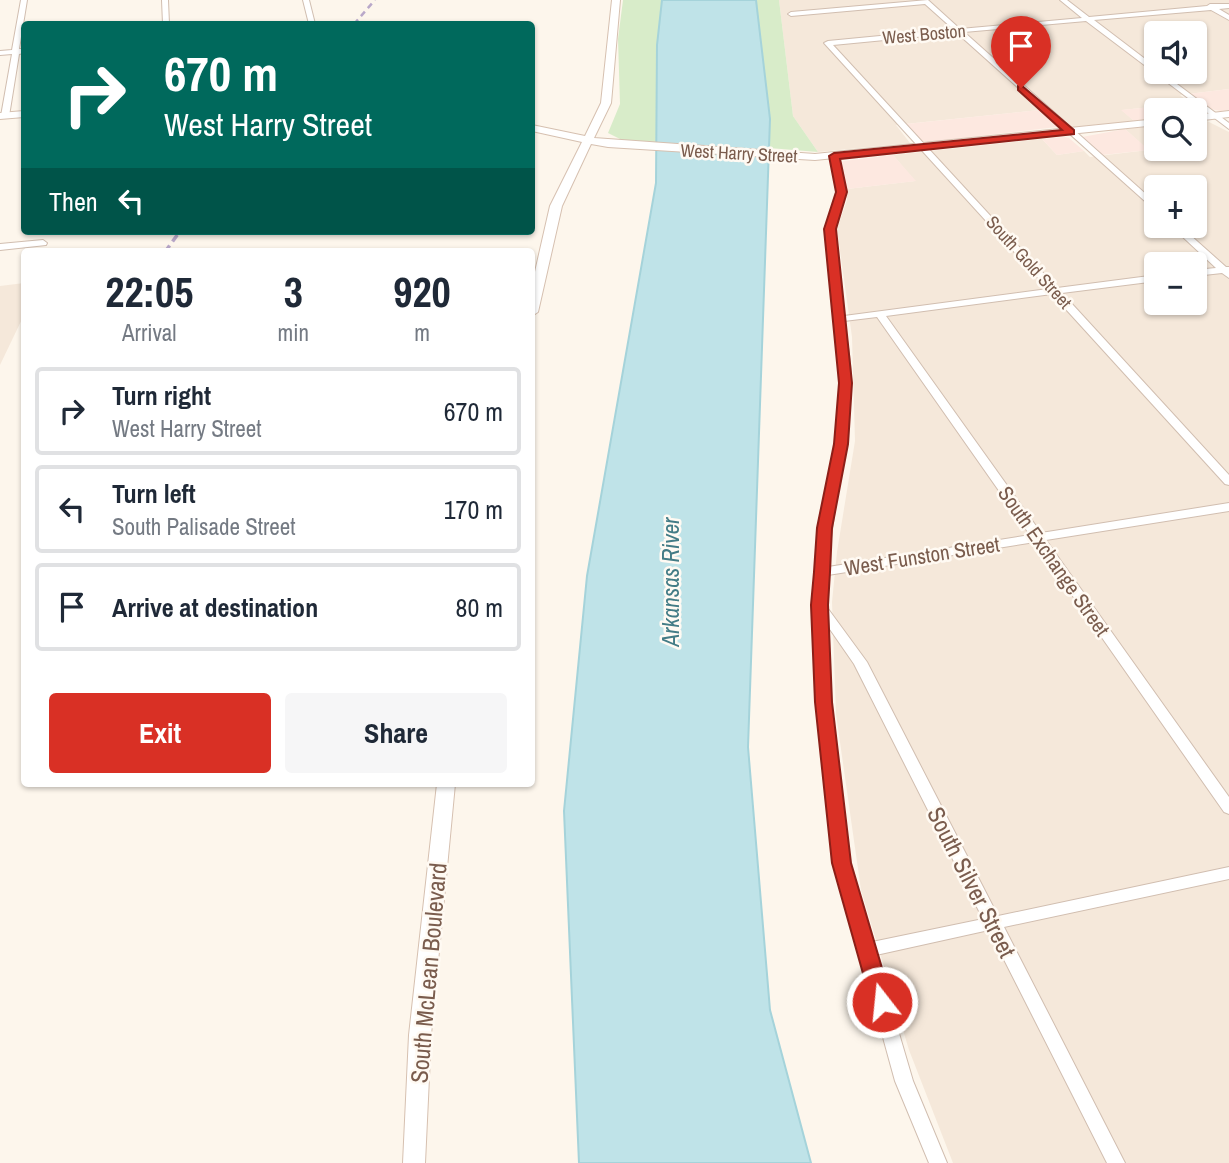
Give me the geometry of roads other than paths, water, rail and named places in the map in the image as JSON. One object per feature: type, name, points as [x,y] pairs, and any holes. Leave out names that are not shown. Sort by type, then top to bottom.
[{"type":"main road","points":[[535,299],[556,206],[606,103],[616,0]]},
{"type":"main road","points":[[2,116],[21,114]]},
{"type":"main road","points":[[1207,117],[1229,114]]},
{"type":"main road","name":"West Harry Street","points":[[535,129],[635,147],[815,157],[1144,123]]},
{"type":"main road","name":"South McLean Boulevard","points":[[414,1163],[420,1035],[446,787]]},
{"type":"street","points":[[2,116],[24,0]]},
{"type":"street","points":[[165,0],[166,21]]},
{"type":"street","points":[[306,0],[311,21]]},
{"type":"street","points":[[1063,0],[1229,127]]},
{"type":"street","points":[[1201,0],[1229,18]]},
{"type":"street","points":[[791,14],[925,1],[1144,197]]},
{"type":"street","name":"West Boston","points":[[828,43],[1229,6]]},
{"type":"street","name":"South Gold Street","points":[[828,43],[1229,482]]},
{"type":"street","points":[[0,53],[21,51]]},
{"type":"street","points":[[834,156],[841,192],[830,229],[846,383],[841,444],[825,528],[820,605],[824,702],[842,863],[904,1081],[938,1163]]},
{"type":"street","points":[[1189,238],[1227,272]]},
{"type":"street","points":[[0,247],[43,243]]},
{"type":"street","points":[[1207,273],[1227,272]]},
{"type":"street","points":[[840,319],[1144,280]]},
{"type":"street","name":"South Exchange Street","points":[[880,314],[1229,808]]},
{"type":"street","name":"West Funston Street","points":[[822,572],[1229,506]]},
{"type":"street","name":"South Silver Street","points":[[820,605],[860,662],[1116,1163]]},
{"type":"street","points":[[867,950],[1229,873]]},
{"type":"water","name":"Arkansas River","points":[[662,0],[756,0],[770,119],[748,747],[770,1010],[811,1163],[579,1163],[564,811],[587,576],[656,183],[657,45]]},
{"type":"railway","points":[[357,21],[375,0]]},
{"type":"railway","points":[[168,248],[177,235]]}]
